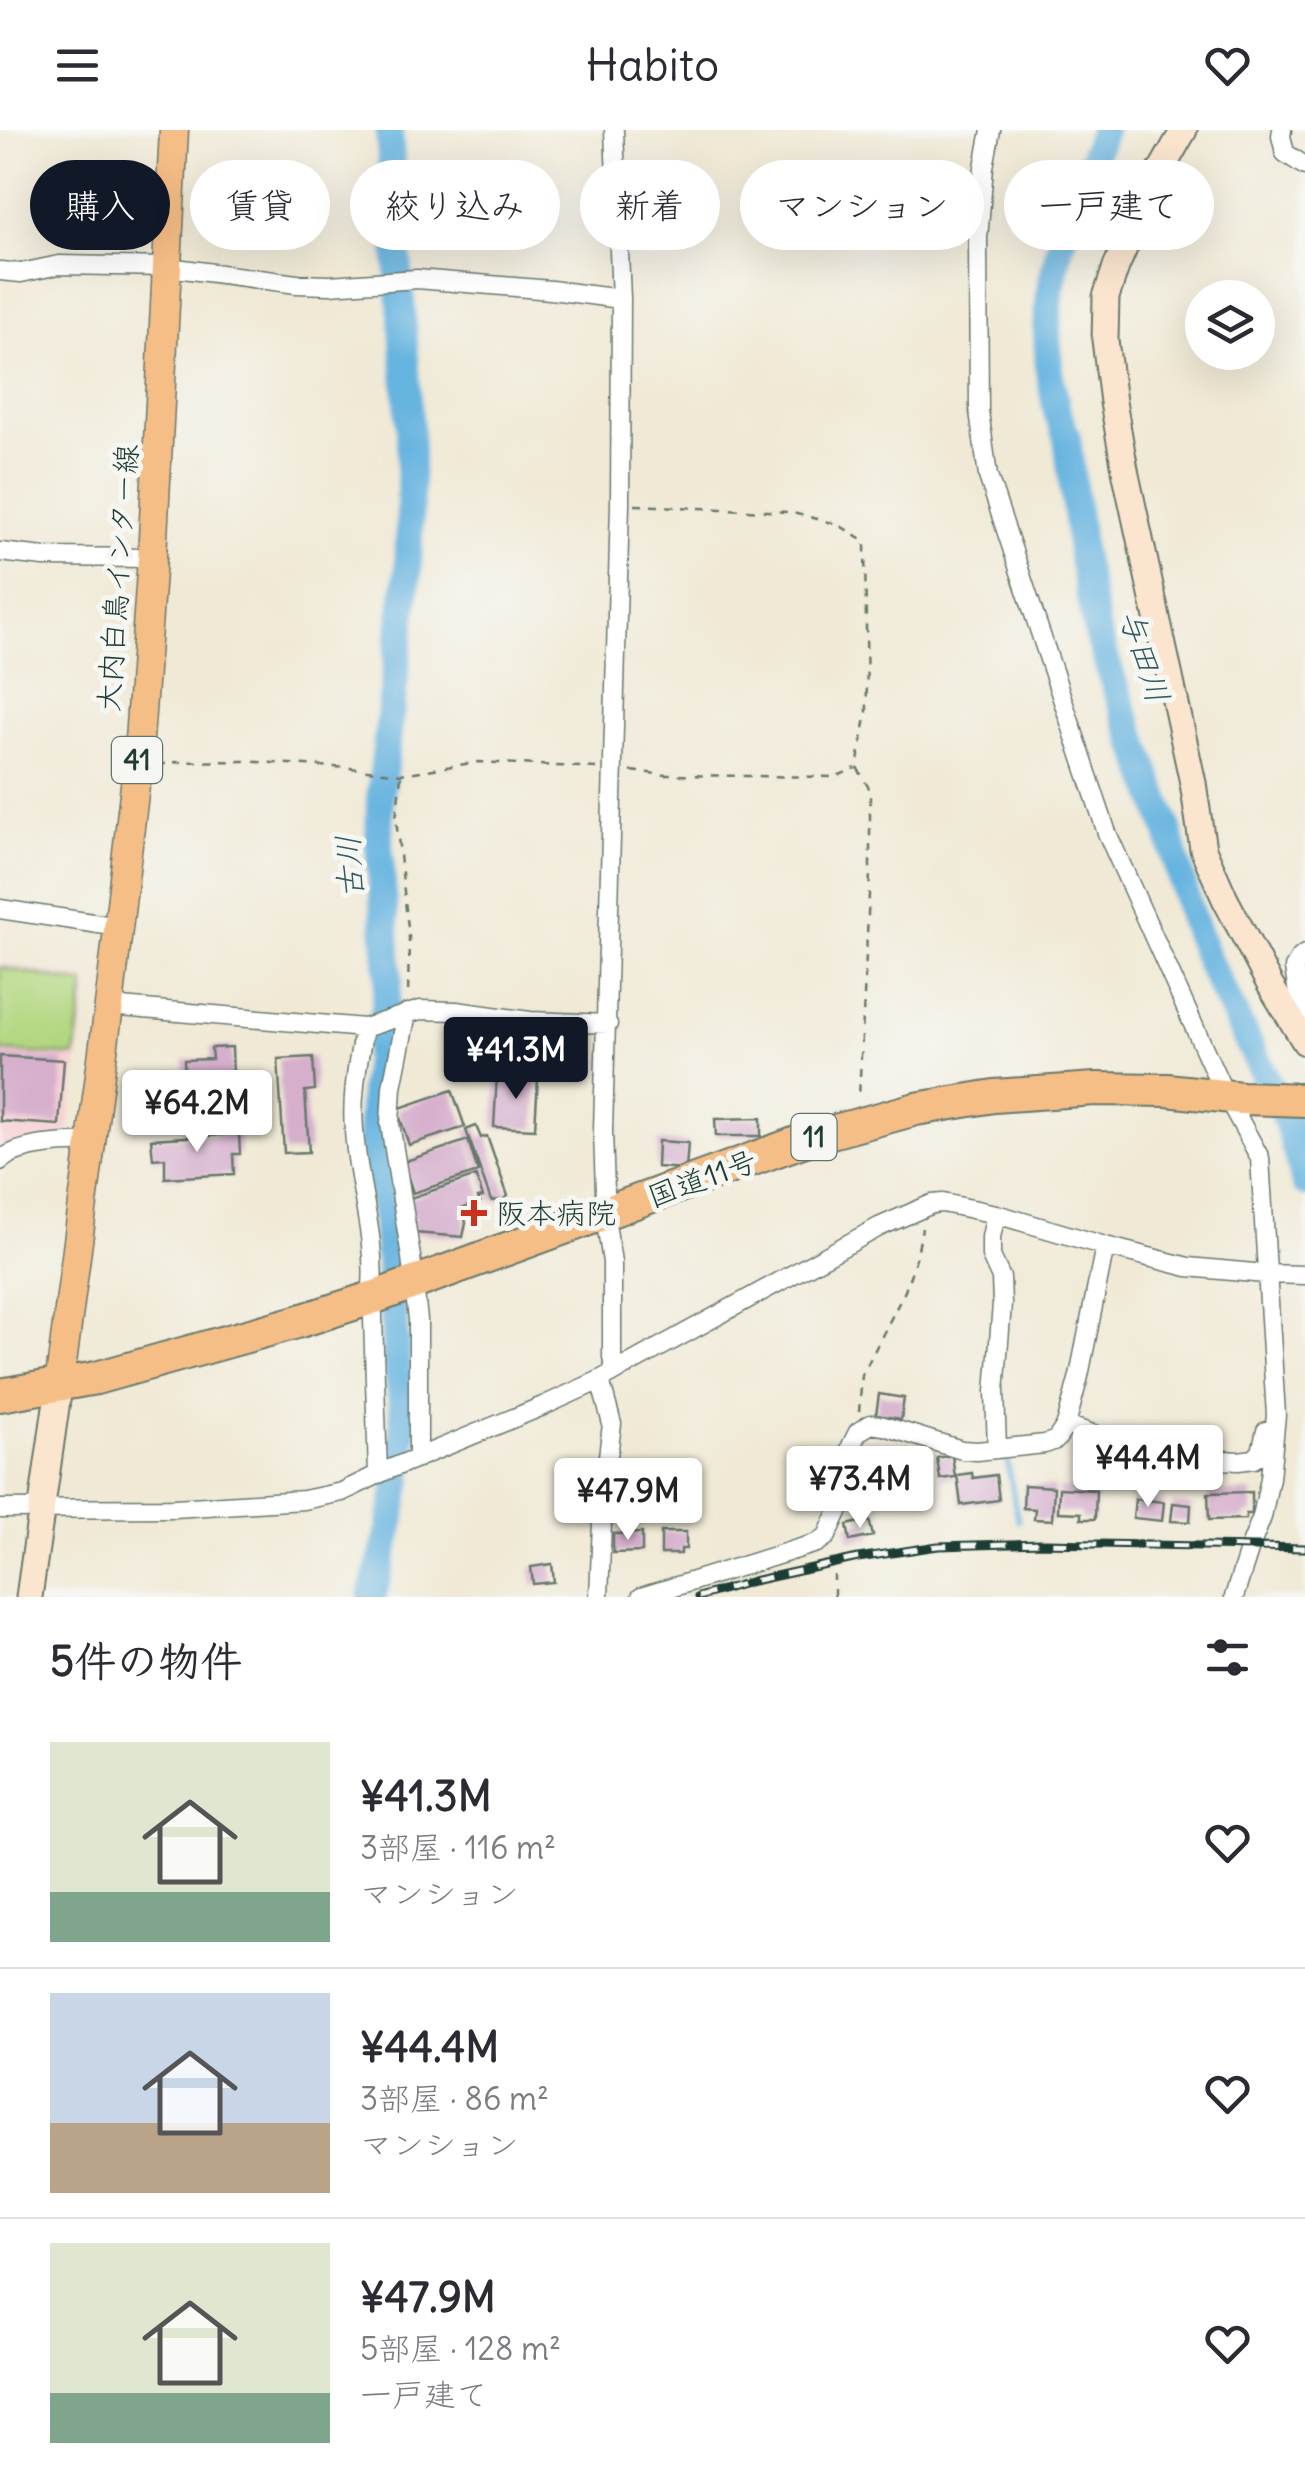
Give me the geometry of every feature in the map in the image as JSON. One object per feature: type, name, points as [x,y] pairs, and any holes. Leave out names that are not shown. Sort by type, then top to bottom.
[{"type":"highway","name":"国道11号","points":[[0,1396],[59,1386],[211,1347],[393,1291],[813,1137],[916,1110],[1053,1091],[1167,1090],[1305,1100]]},
{"type":"main road","name":"大内白鳥インター線","points":[[59,1386],[120,927],[137,768],[174,130]]},
{"type":"street","points":[[599,1597],[602,1497],[612,1424],[608,1376],[612,1357],[612,1262],[604,1131],[620,504],[621,299],[614,130]]},
{"type":"street","points":[[990,130],[982,185],[978,268],[980,411],[988,476],[1108,833],[1260,1158],[1276,1415],[1262,1517],[1234,1597]]},
{"type":"street","points":[[1184,130],[1148,193],[1106,297],[1113,402],[1192,783],[1202,849],[1225,900],[1302,1038]]},
{"type":"street","points":[[1282,130],[1285,153],[1305,166]]},
{"type":"street","points":[[0,271],[21,273],[59,265],[168,268],[328,285],[417,279],[621,299]]},
{"type":"street","points":[[0,552],[152,558]]},
{"type":"street","points":[[0,909],[120,927]]},
{"type":"street","points":[[1302,1038],[1294,968],[1305,954]]},
{"type":"street","points":[[110,1006],[367,1027],[420,1010],[608,1024]]},
{"type":"street","points":[[382,1472],[393,1291],[390,1124],[403,1014]]},
{"type":"street","points":[[367,1027],[353,1102],[354,1133],[374,1262],[418,1320],[415,1459]]},
{"type":"street","points":[[0,1161],[16,1151],[70,1142],[90,1143]]},
{"type":"street","points":[[0,1508],[174,1508],[304,1500],[342,1492],[608,1376],[920,1207],[943,1203],[996,1214],[1188,1267],[1305,1275]]},
{"type":"street","points":[[996,1214],[991,1256],[1000,1278],[1002,1304],[995,1392],[997,1448]]},
{"type":"street","points":[[641,1597],[817,1543],[827,1536],[843,1502],[850,1446],[858,1432],[871,1424],[962,1450],[1056,1440],[1066,1425],[1079,1376],[1105,1246]]},
{"type":"street","points":[[29,1597],[59,1386]]},
{"type":"street","points":[[1066,1425],[1154,1455],[1238,1461],[1254,1459],[1261,1452],[1267,1425],[1276,1415]]},
{"type":"path","points":[[620,504],[789,512],[837,524],[864,541],[867,712],[858,767],[870,790],[870,874],[857,1124]]},
{"type":"path","points":[[137,768],[176,762],[244,761],[402,774],[479,762],[613,768],[666,775],[834,776],[858,767]]},
{"type":"path","points":[[402,774],[396,819],[408,936],[403,1014]]},
{"type":"path","points":[[858,1432],[862,1375],[911,1273],[924,1218],[920,1207]]},
{"type":"path","points":[[834,1576],[834,1597]]},
{"type":"shaded area","points":[[0,963],[88,981],[68,1131],[57,1139],[0,1150]]},
{"type":"green space","points":[[0,967],[85,984],[75,1056],[0,1051]]},
{"type":"building","points":[[232,1047],[234,1111],[186,1113],[184,1060],[212,1059],[211,1048]]},
{"type":"building","points":[[0,1056],[64,1060],[59,1125],[0,1121]]},
{"type":"building","points":[[313,1057],[315,1090],[305,1091],[309,1152],[284,1153],[278,1059]]},
{"type":"building","points":[[497,1075],[538,1077],[535,1129],[494,1127]]},
{"type":"building","points":[[452,1090],[465,1127],[409,1145],[397,1109]]},
{"type":"building","points":[[761,1118],[761,1136],[716,1136],[715,1119]]},
{"type":"building","points":[[476,1126],[481,1138],[487,1136],[508,1196],[502,1200],[491,1201],[466,1130]]},
{"type":"building","points":[[239,1134],[240,1154],[233,1154],[234,1174],[165,1178],[165,1158],[153,1159],[151,1139]]},
{"type":"building","points":[[468,1140],[478,1172],[413,1193],[403,1162]]},
{"type":"building","points":[[658,1141],[688,1143],[686,1169],[657,1167]]},
{"type":"building","points":[[476,1176],[483,1197],[463,1208],[463,1237],[415,1233],[407,1199]]},
{"type":"building","points":[[879,1394],[904,1398],[901,1419],[876,1415]]},
{"type":"building","points":[[1101,1446],[1111,1447],[1111,1454],[1134,1457],[1131,1487],[1107,1485],[1108,1477],[1098,1476]]},
{"type":"building","points":[[952,1455],[955,1477],[940,1479],[937,1458]]},
{"type":"building","points":[[972,1473],[973,1478],[996,1475],[999,1500],[961,1505],[957,1475]]},
{"type":"building","points":[[1024,1485],[1054,1487],[1052,1520],[1034,1519],[1035,1509],[1023,1508]]},
{"type":"building","points":[[1059,1488],[1096,1490],[1095,1519],[1081,1519],[1081,1513],[1058,1512]]},
{"type":"building","points":[[1252,1492],[1252,1514],[1246,1514],[1246,1519],[1209,1520],[1208,1493]]},
{"type":"building","points":[[1135,1499],[1164,1502],[1162,1521],[1133,1518]]},
{"type":"building","points":[[1173,1503],[1191,1505],[1190,1522],[1171,1521]]},
{"type":"building","points":[[869,1520],[873,1536],[850,1541],[847,1525]]},
{"type":"building","points":[[661,1532],[686,1532],[686,1549],[681,1549],[681,1554],[661,1554]]},
{"type":"building","points":[[642,1533],[642,1552],[613,1553],[613,1534]]},
{"type":"building","points":[[552,1564],[554,1582],[533,1584],[531,1567]]},
{"type":"waterway","name":"古川","points":[[372,1597],[390,1530],[404,1417],[386,1221],[371,1140],[373,1090],[389,977],[379,843],[380,798],[408,571],[410,503],[410,430],[389,130]]},
{"type":"waterway","name":"与田川","points":[[1103,130],[1060,245],[1047,329],[1049,370],[1057,412],[1067,438],[1081,553],[1096,628],[1167,826],[1191,916],[1207,959],[1287,1121],[1305,1183]]},
{"type":"waterway","points":[[1006,1454],[1018,1521]]},
{"type":"railway","points":[[698,1597],[858,1558],[938,1546],[1043,1543],[1305,1548]]},
{"type":"place","name":"阪本病院","points":[[474,1213]]}]
